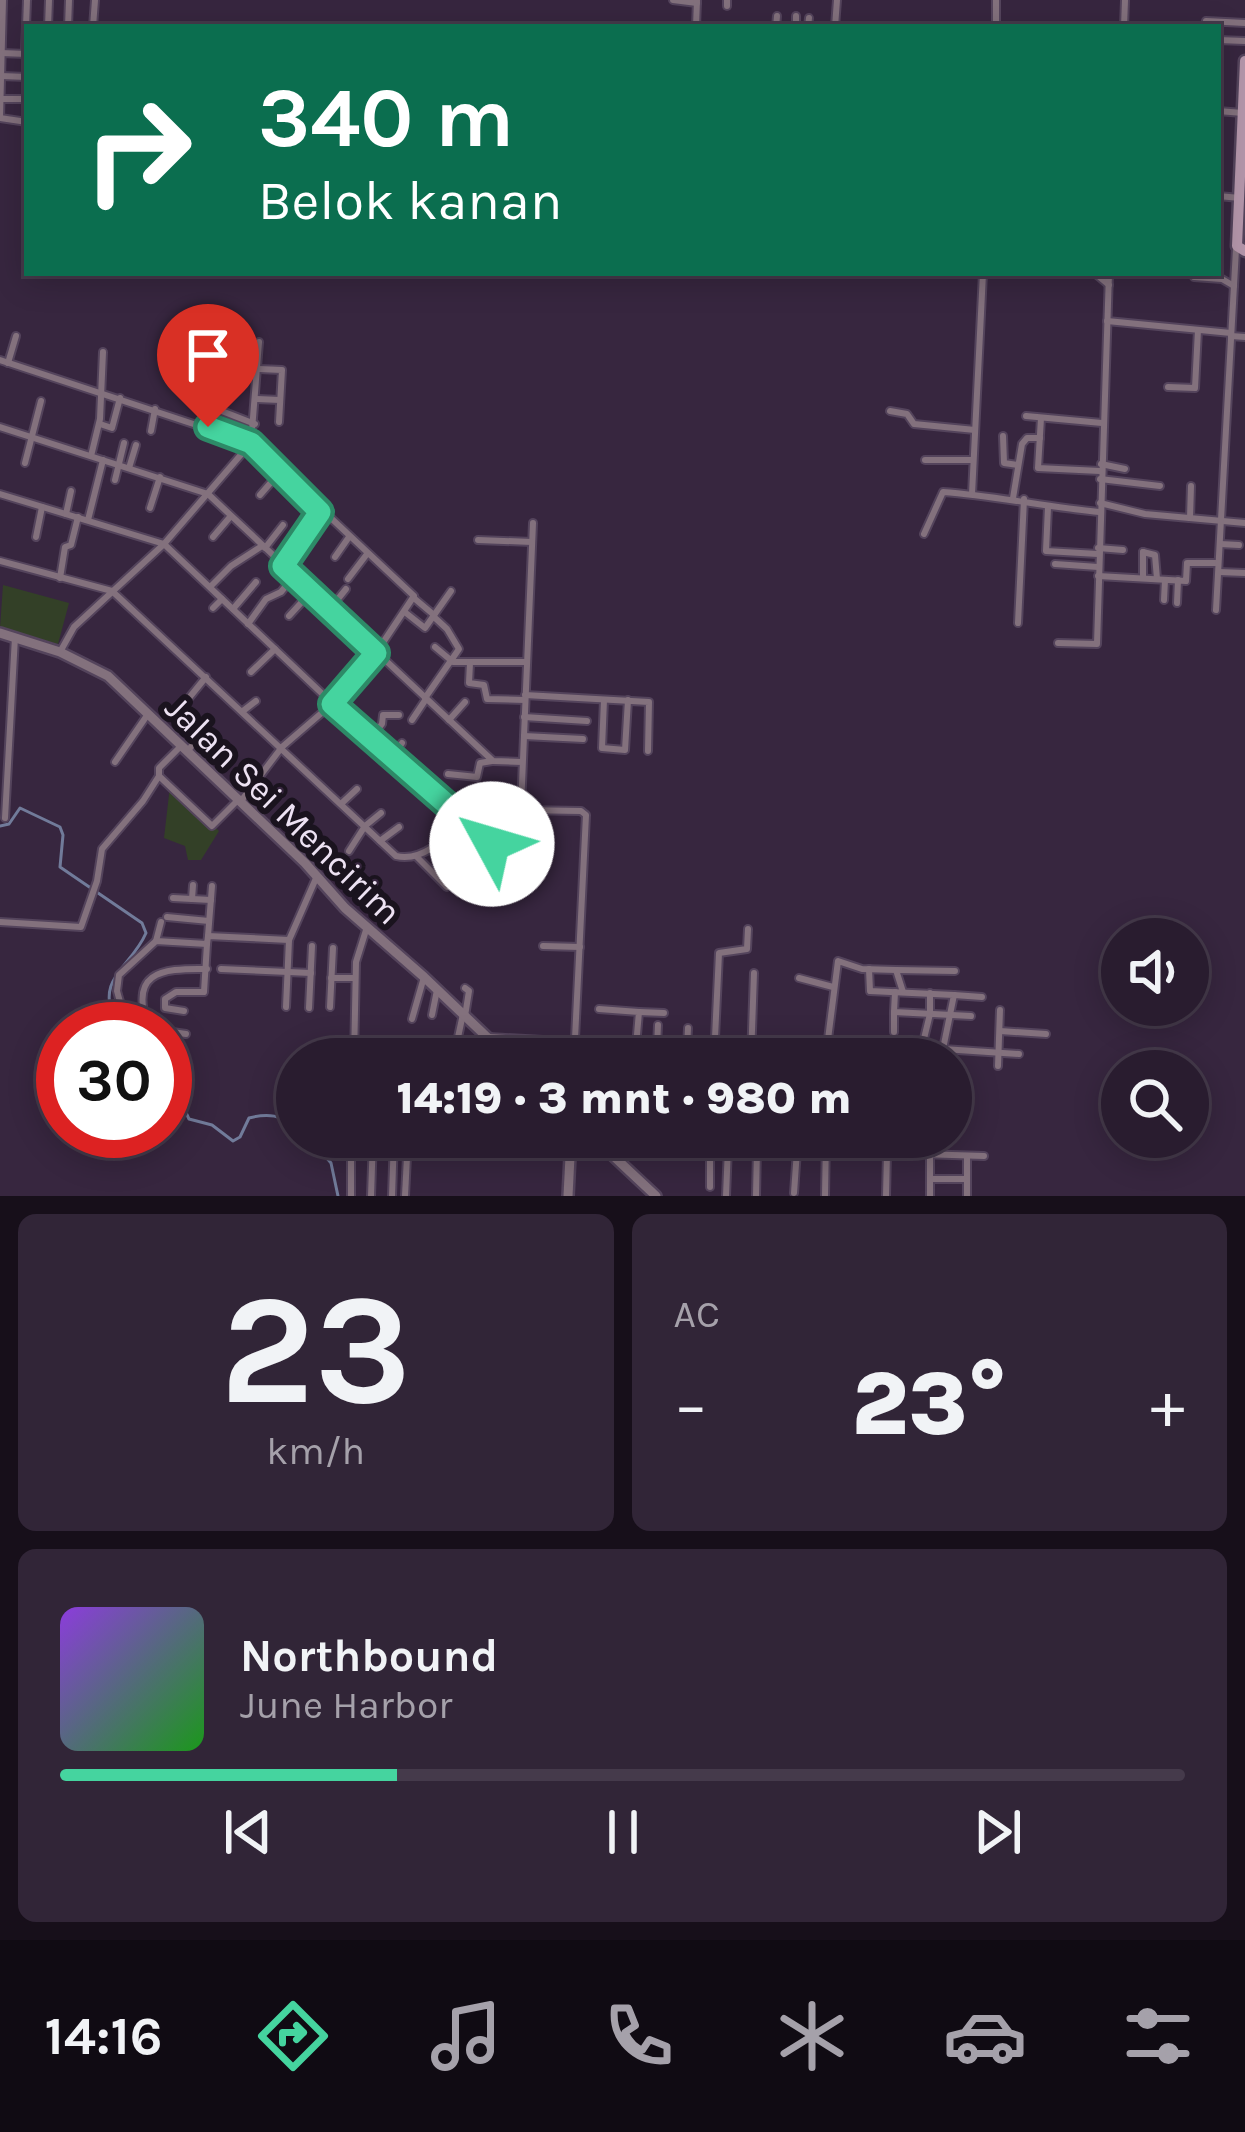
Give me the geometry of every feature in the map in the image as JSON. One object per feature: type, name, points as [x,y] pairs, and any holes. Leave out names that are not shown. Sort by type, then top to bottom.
[{"type":"main road","points":[[1241,248],[1245,61]]},
{"type":"street","points":[[3,0],[2,120],[24,122]]},
{"type":"street","points":[[673,0],[697,1]]},
{"type":"street","points":[[776,24],[777,16]]},
{"type":"street","points":[[796,16],[796,24]]},
{"type":"street","points":[[1207,21],[1245,23]]},
{"type":"street","points":[[1216,610],[1234,286],[1241,248]]},
{"type":"street","points":[[972,494],[983,276]]},
{"type":"street","points":[[1098,276],[1108,285]]},
{"type":"street","points":[[1058,644],[1097,644],[1109,276]]},
{"type":"street","points":[[1194,278],[1234,286]]},
{"type":"street","points":[[1107,321],[1245,337]]},
{"type":"street","points":[[1168,387],[1195,388],[1198,330]]},
{"type":"street","points":[[16,335],[4,362],[251,443],[434,615],[459,646],[412,720]]},
{"type":"street","points":[[60,652],[74,626],[164,544],[251,443],[259,342]]},
{"type":"street","points":[[91,456],[99,424],[103,352]]},
{"type":"street","points":[[258,369],[282,370],[280,422]]},
{"type":"street","points":[[99,424],[112,428],[120,398]]},
{"type":"street","points":[[191,399],[255,424]]},
{"type":"street","points":[[256,399],[280,400]]},
{"type":"street","points":[[26,463],[41,401]]},
{"type":"street","points":[[208,427],[213,408]]},
{"type":"street","points":[[152,431],[155,409]]},
{"type":"street","points":[[890,412],[907,414],[917,424],[975,430]]},
{"type":"street","points":[[1026,416],[1102,423]]},
{"type":"street","points":[[1041,418],[1040,469],[1124,469]]},
{"type":"street","points":[[0,427],[208,494],[493,761]]},
{"type":"street","points":[[1003,436],[1004,463],[1018,465]]},
{"type":"street","points":[[1013,498],[1024,439],[1040,438]]},
{"type":"street","points":[[115,480],[124,443]]},
{"type":"street","points":[[129,468],[136,445]]},
{"type":"street","points":[[1004,447],[1021,448]]},
{"type":"street","points":[[88,520],[103,460]]},
{"type":"street","points":[[925,460],[973,460]]},
{"type":"street","points":[[260,495],[280,472]]},
{"type":"street","points":[[1100,472],[1160,486]]},
{"type":"street","points":[[150,508],[160,477]]},
{"type":"street","points":[[1190,518],[1191,486]]},
{"type":"street","points":[[66,514],[71,490]]},
{"type":"street","points":[[924,535],[942,493],[1245,523]]},
{"type":"street","points":[[0,494],[164,544],[370,740],[496,848]]},
{"type":"street","points":[[1018,623],[1024,499]]},
{"type":"street","points":[[36,537],[42,507]]},
{"type":"street","points":[[1048,507],[1046,551],[1123,550]]},
{"type":"street","points":[[283,566],[320,512]]},
{"type":"street","points":[[213,537],[231,516]]},
{"type":"street","points":[[60,578],[65,547],[70,545],[78,517]]},
{"type":"street","points":[[496,848],[518,835],[521,810],[533,523]]},
{"type":"street","points":[[210,587],[231,566],[264,547],[283,526]]},
{"type":"street","points":[[335,557],[349,537]]},
{"type":"street","points":[[478,540],[532,542]]},
{"type":"street","points":[[1220,544],[1239,545]]},
{"type":"street","points":[[1143,578],[1143,552],[1155,555],[1164,600]]},
{"type":"street","points":[[349,579],[367,554]]},
{"type":"street","points":[[0,561],[112,591],[396,856],[417,857],[449,835],[460,819]]},
{"type":"street","points":[[1055,564],[1186,581],[1187,562],[1245,573]]},
{"type":"street","points":[[248,624],[266,599],[294,576]]},
{"type":"street","points":[[1177,603],[1178,580]]},
{"type":"street","points":[[232,609],[256,581]]},
{"type":"street","points":[[329,610],[346,589]]},
{"type":"street","points":[[406,613],[425,628],[451,591]]},
{"type":"street","points":[[290,616],[311,592]]},
{"type":"street","points":[[213,608],[222,599]]},
{"type":"street","points":[[159,776],[212,826],[239,802],[281,747],[332,704],[415,599]]},
{"type":"street","name":"Jalan Sei Mencirim","points":[[0,633],[60,652],[108,676],[345,908],[487,1037]]},
{"type":"street","points":[[5,818],[15,637]]},
{"type":"street","points":[[435,647],[453,662],[526,662]]},
{"type":"street","points":[[251,672],[275,649]]},
{"type":"street","points":[[470,663],[469,683],[484,685],[487,699],[604,698],[650,704],[648,751]]},
{"type":"street","points":[[180,709],[206,677]]},
{"type":"street","points":[[604,698],[603,749],[626,749],[628,700]]},
{"type":"street","points":[[243,711],[256,700]]},
{"type":"street","points":[[449,720],[465,702]]},
{"type":"street","points":[[115,762],[148,714]]},
{"type":"street","points":[[370,740],[383,715],[399,716]]},
{"type":"street","points":[[524,717],[586,721]]},
{"type":"street","points":[[0,922],[79,928],[95,887],[102,848],[159,776],[159,768],[203,731]]},
{"type":"street","points":[[524,736],[583,740]]},
{"type":"street","points":[[391,758],[402,743]]},
{"type":"street","points":[[448,774],[476,777],[480,763],[522,762]]},
{"type":"street","points":[[404,785],[412,777]]},
{"type":"street","points":[[341,804],[357,789]]},
{"type":"street","points":[[521,810],[586,814],[575,1038]]},
{"type":"street","points":[[349,851],[365,826],[381,813]]},
{"type":"street","points":[[494,823],[496,873]]},
{"type":"street","points":[[380,841],[399,826]]},
{"type":"street","points":[[417,857],[447,887]]},
{"type":"street","points":[[286,1007],[289,940],[311,870]]},
{"type":"street","points":[[192,899],[193,885]]},
{"type":"street","points":[[165,1002],[176,992],[204,992],[212,886]]},
{"type":"street","points":[[173,898],[211,900]]},
{"type":"street","points":[[118,1002],[119,975],[156,941],[164,920],[209,921]]},
{"type":"street","points":[[355,1038],[355,978],[368,927]]},
{"type":"street","points":[[715,1038],[719,952],[748,949],[748,929]]},
{"type":"street","points":[[156,941],[289,940]]},
{"type":"street","points":[[309,1008],[312,946]]},
{"type":"street","points":[[543,946],[580,947]]},
{"type":"street","points":[[330,1007],[333,948]]},
{"type":"street","points":[[828,1038],[838,961],[869,969],[955,971]]},
{"type":"street","points":[[142,1002],[143,986],[163,970],[207,969]]},
{"type":"street","points":[[221,969],[311,973]]},
{"type":"street","points":[[869,969],[869,990],[982,997]]},
{"type":"street","points":[[894,1032],[899,992],[896,970]]},
{"type":"street","points":[[752,1038],[754,974]]},
{"type":"street","points":[[412,1019],[424,977]]},
{"type":"street","points":[[332,978],[355,978]]},
{"type":"street","points":[[799,978],[833,987]]},
{"type":"street","points":[[458,1038],[469,991],[465,988]]},
{"type":"street","points":[[432,1015],[437,991]]},
{"type":"street","points":[[924,1038],[930,993]]},
{"type":"street","points":[[953,995],[944,1049],[1019,1054]]},
{"type":"street","points":[[599,1009],[664,1013]]},
{"type":"street","points":[[998,1066],[1000,1010]]},
{"type":"street","points":[[637,1038],[639,1012]]},
{"type":"street","points":[[894,1012],[970,1016]]},
{"type":"street","points":[[658,1025],[658,1038]]},
{"type":"street","points":[[688,1028],[688,1038]]},
{"type":"street","points":[[1000,1031],[1046,1034]]},
{"type":"street","points":[[487,1037],[505,1038]]},
{"type":"street","points":[[972,1156],[985,1156]]},
{"type":"street","points":[[351,1158],[351,1196]]},
{"type":"street","points":[[371,1196],[373,1158]]},
{"type":"street","points":[[392,1196],[393,1158]]},
{"type":"street","points":[[405,1196],[407,1158]]},
{"type":"street","points":[[568,1196],[570,1158]]},
{"type":"street","points":[[620,1158],[656,1196]]},
{"type":"street","points":[[710,1158],[710,1187]]},
{"type":"street","points":[[726,1196],[728,1158]]},
{"type":"street","points":[[753,1158],[756,1196]]},
{"type":"street","points":[[794,1193],[796,1158]]},
{"type":"street","points":[[825,1196],[826,1158]]},
{"type":"street","points":[[886,1196],[887,1158]]},
{"type":"street","points":[[929,1196],[930,1158]]},
{"type":"street","points":[[967,1158],[967,1196]]},
{"type":"street","points":[[930,1179],[966,1179]]},
{"type":"green space","points":[[3,585],[69,603],[58,644],[0,628]]},
{"type":"green space","points":[[170,786],[219,831],[201,860],[188,860],[185,846],[164,838]]},
{"type":"waterway","points":[[0,826],[9,824],[20,808],[60,827],[60,867],[142,923],[146,933],[112,983],[110,1002]]},
{"type":"waterway","points":[[192,1120],[212,1125],[233,1141],[249,1118],[276,1117]]},
{"type":"waterway","points":[[327,1158],[338,1196]]},
{"type":"route","points":[[208,427],[251,443],[320,512],[283,566],[376,653],[332,704],[492,844]]}]
